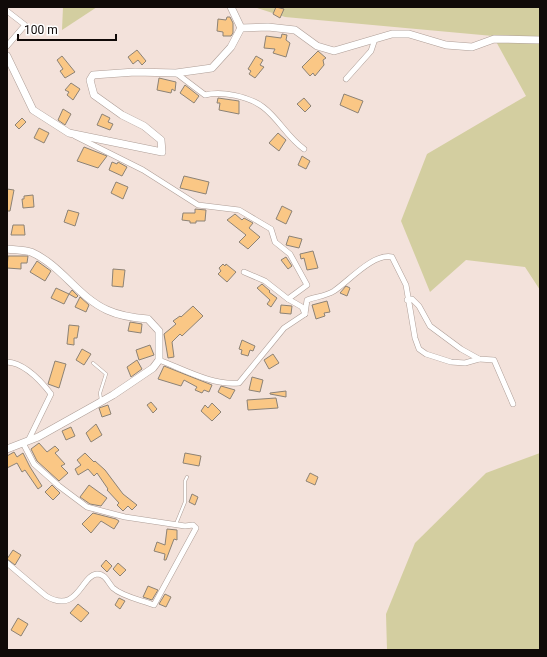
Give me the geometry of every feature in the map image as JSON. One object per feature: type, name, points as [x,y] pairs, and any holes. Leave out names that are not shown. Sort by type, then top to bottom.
[{"type":"street","points":[[231,7],[241,28]]},
{"type":"street","points":[[7,11],[25,25],[7,46]]},
{"type":"street","points":[[241,28],[268,27],[295,30],[317,46],[334,51],[392,34],[409,34],[446,45],[472,46],[494,39],[540,40]]},
{"type":"street","points":[[69,133],[162,152],[161,140],[144,126],[122,115],[94,95],[90,80],[93,76],[135,72],[176,74],[212,68],[231,47],[241,28]]},
{"type":"street","points":[[346,80],[371,51],[375,39]]},
{"type":"street","points":[[7,56],[33,110],[69,133],[144,170],[198,205],[239,210],[271,229],[276,242],[290,254],[307,284],[288,299]]},
{"type":"street","points":[[176,74],[205,95],[214,93],[234,94],[263,107],[293,141],[304,149]]},
{"type":"street","points":[[7,249],[30,252],[50,263],[82,292],[106,309],[130,317],[148,319],[159,331],[159,360],[153,368],[101,401],[25,442],[7,448]]},
{"type":"street","points":[[159,360],[209,379],[233,384],[239,383],[284,328],[305,314],[307,300],[332,292],[376,259],[386,255],[392,257],[406,285],[415,338],[419,349],[426,354],[451,362],[465,363],[479,358]]},
{"type":"street","points":[[244,272],[265,281],[288,299],[302,307],[305,314]]},
{"type":"street","points":[[408,300],[412,299],[419,306],[430,326],[461,349],[479,358],[494,360],[512,404]]},
{"type":"street","points":[[7,362],[15,362],[41,381],[51,394],[25,442]]},
{"type":"street","points":[[7,563],[46,596],[54,599],[66,600],[73,597],[91,576],[99,574],[114,588],[154,605],[196,528],[193,525],[175,525],[125,517],[87,507],[59,486],[34,464],[25,442]]},
{"type":"lane","points":[[93,363],[106,374],[100,393],[101,401]]},
{"type":"lane","points":[[175,525],[185,502],[185,481],[187,477]]},
{"type":"shaded area","points":[[63,7],[97,7],[62,30]]},
{"type":"shaded area","points":[[254,7],[540,7],[540,290],[525,267],[466,260],[430,292],[401,221],[427,154],[526,96],[493,36],[285,17]]},
{"type":"shaded area","points":[[540,453],[540,650],[387,650],[386,614],[415,543],[486,473]]},
{"type":"building","points":[[276,7],[284,9],[280,18],[273,14]]},
{"type":"building","points":[[227,17],[230,17],[233,23],[233,33],[231,36],[223,36],[223,32],[217,31],[218,19],[226,20]]},
{"type":"building","points":[[282,34],[287,35],[286,40],[290,43],[286,57],[273,53],[275,49],[264,48],[266,36],[281,38]]},
{"type":"building","points":[[137,50],[146,61],[142,65],[138,60],[133,64],[128,57]]},
{"type":"building","points":[[318,51],[326,58],[323,60],[324,65],[315,76],[313,73],[310,76],[302,67]]},
{"type":"building","points":[[62,56],[75,72],[65,78],[60,71],[63,69],[57,60]]},
{"type":"building","points":[[256,56],[263,60],[260,65],[264,67],[255,78],[249,74],[251,71],[248,69]]},
{"type":"building","points":[[159,78],[176,82],[175,91],[172,89],[171,93],[157,90]]},
{"type":"building","points":[[71,83],[80,89],[73,100],[67,95],[69,92],[65,90]]},
{"type":"building","points":[[185,85],[199,96],[194,103],[180,93]]},
{"type":"building","points":[[344,94],[363,101],[358,113],[340,105]]},
{"type":"building","points":[[218,98],[239,101],[239,114],[219,110],[220,103],[217,103]]},
{"type":"building","points":[[304,98],[311,106],[305,112],[297,104]]},
{"type":"building","points":[[63,109],[71,114],[65,125],[58,120]]},
{"type":"building","points":[[102,114],[110,118],[108,122],[113,124],[110,130],[97,125]]},
{"type":"building","points":[[22,118],[26,122],[19,129],[15,125]]},
{"type":"building","points":[[39,128],[49,133],[44,143],[34,138]]},
{"type":"building","points":[[278,133],[286,140],[279,151],[269,143]]},
{"type":"building","points":[[84,147],[107,156],[98,168],[77,161]]},
{"type":"building","points":[[302,156],[310,161],[306,169],[298,165]]},
{"type":"building","points":[[112,162],[117,164],[118,162],[127,167],[122,176],[109,170]]},
{"type":"building","points":[[184,176],[209,182],[206,194],[180,188]]},
{"type":"building","points":[[116,182],[128,187],[123,199],[111,193]]},
{"type":"building","points":[[7,189],[14,190],[10,211],[7,211]]},
{"type":"building","points":[[33,195],[34,207],[23,208],[22,199],[24,199],[24,196]]},
{"type":"building","points":[[282,206],[292,211],[286,224],[276,219]]},
{"type":"building","points":[[195,209],[206,210],[205,221],[190,223],[190,221],[182,220],[183,213],[195,213]]},
{"type":"building","points":[[68,210],[79,213],[75,226],[64,222]]},
{"type":"building","points":[[235,214],[242,220],[244,218],[253,223],[249,228],[260,237],[248,249],[239,242],[246,235],[227,220]]},
{"type":"building","points":[[13,225],[24,225],[25,235],[11,235]]},
{"type":"building","points":[[289,236],[302,239],[299,248],[286,245]]},
{"type":"building","points":[[313,251],[318,268],[307,270],[304,258],[301,259],[300,254]]},
{"type":"building","points":[[8,256],[28,256],[27,263],[21,263],[21,269],[7,268]]},
{"type":"building","points":[[286,257],[292,266],[288,269],[281,260]]},
{"type":"building","points":[[37,261],[51,271],[45,281],[30,272]]},
{"type":"building","points":[[223,264],[225,266],[226,264],[236,272],[227,282],[218,274],[221,271],[219,268]]},
{"type":"building","points":[[113,269],[125,270],[123,287],[112,286]]},
{"type":"building","points":[[262,284],[277,298],[271,307],[267,304],[270,300],[257,288]]},
{"type":"building","points":[[346,286],[350,288],[347,296],[340,293]]},
{"type":"building","points":[[56,288],[69,294],[64,304],[51,298]]},
{"type":"building","points":[[72,290],[78,296],[76,298],[69,294]]},
{"type":"building","points":[[80,297],[89,305],[86,312],[75,307]]},
{"type":"building","points":[[327,301],[330,312],[324,313],[325,316],[316,319],[312,305]]},
{"type":"building","points":[[281,305],[292,306],[291,314],[280,313]]},
{"type":"building","points":[[193,306],[203,316],[182,336],[180,334],[172,342],[174,357],[168,358],[164,334],[176,324],[173,321],[180,316],[181,317]]},
{"type":"building","points":[[130,322],[142,324],[141,333],[128,331]]},
{"type":"building","points":[[69,325],[79,326],[77,338],[74,338],[74,345],[67,344]]},
{"type":"building","points":[[242,340],[255,346],[253,351],[250,350],[248,356],[241,354],[242,350],[239,349]]},
{"type":"building","points":[[150,345],[154,355],[139,360],[136,350]]},
{"type":"building","points":[[82,349],[91,354],[84,365],[76,360]]},
{"type":"building","points":[[273,354],[279,363],[269,369],[264,360]]},
{"type":"building","points":[[137,360],[142,369],[131,377],[127,367]]},
{"type":"building","points":[[55,361],[66,364],[59,388],[48,384]]},
{"type":"building","points":[[164,366],[212,385],[209,392],[204,390],[202,393],[195,390],[197,387],[184,380],[181,386],[158,379]]},
{"type":"building","points":[[252,377],[263,380],[260,392],[249,390]]},
{"type":"building","points":[[221,386],[235,390],[230,399],[218,392]]},
{"type":"building","points":[[286,391],[286,397],[270,394],[270,393]]},
{"type":"building","points":[[276,398],[278,408],[248,410],[247,400]]},
{"type":"building","points":[[151,402],[157,409],[153,413],[147,405]]},
{"type":"building","points":[[212,403],[221,412],[212,421],[201,411],[205,405],[208,408]]},
{"type":"building","points":[[108,405],[111,414],[102,417],[99,408]]},
{"type":"building","points":[[96,424],[102,435],[91,442],[86,433]]},
{"type":"building","points":[[71,427],[75,436],[66,440],[62,431]]},
{"type":"building","points":[[39,443],[47,452],[55,446],[59,450],[55,453],[65,464],[61,466],[68,473],[59,481],[37,461],[31,449]]},
{"type":"building","points":[[14,452],[17,457],[23,453],[42,486],[38,489],[25,470],[22,472],[17,463],[7,468],[7,456]]},
{"type":"building","points":[[85,453],[105,470],[123,494],[137,505],[132,510],[128,506],[123,511],[117,505],[119,503],[107,490],[108,489],[97,473],[94,476],[88,469],[78,475],[75,469],[81,465],[77,460]]},
{"type":"building","points":[[185,453],[201,456],[199,466],[183,463]]},
{"type":"building","points":[[310,473],[318,477],[315,485],[306,481]]},
{"type":"building","points":[[52,485],[60,493],[53,500],[45,492]]},
{"type":"building","points":[[89,485],[107,498],[101,506],[90,504],[80,497]]},
{"type":"building","points":[[192,494],[198,497],[195,505],[189,502]]},
{"type":"building","points":[[93,513],[119,521],[114,529],[101,521],[91,533],[82,524]]},
{"type":"building","points":[[167,529],[177,530],[177,540],[174,539],[166,560],[164,560],[165,554],[154,551],[157,542],[165,545]]},
{"type":"building","points":[[13,550],[21,555],[15,565],[7,559]]},
{"type":"building","points":[[106,560],[112,566],[107,572],[101,566]]},
{"type":"building","points":[[118,563],[126,570],[120,576],[113,569]]},
{"type":"building","points":[[148,586],[158,590],[152,600],[143,597]]},
{"type":"building","points":[[165,594],[171,597],[166,607],[159,604]]},
{"type":"building","points":[[119,598],[125,601],[120,609],[115,605]]},
{"type":"building","points":[[78,604],[89,613],[81,622],[70,613]]},
{"type":"building","points":[[18,618],[28,624],[21,636],[11,630]]}]
